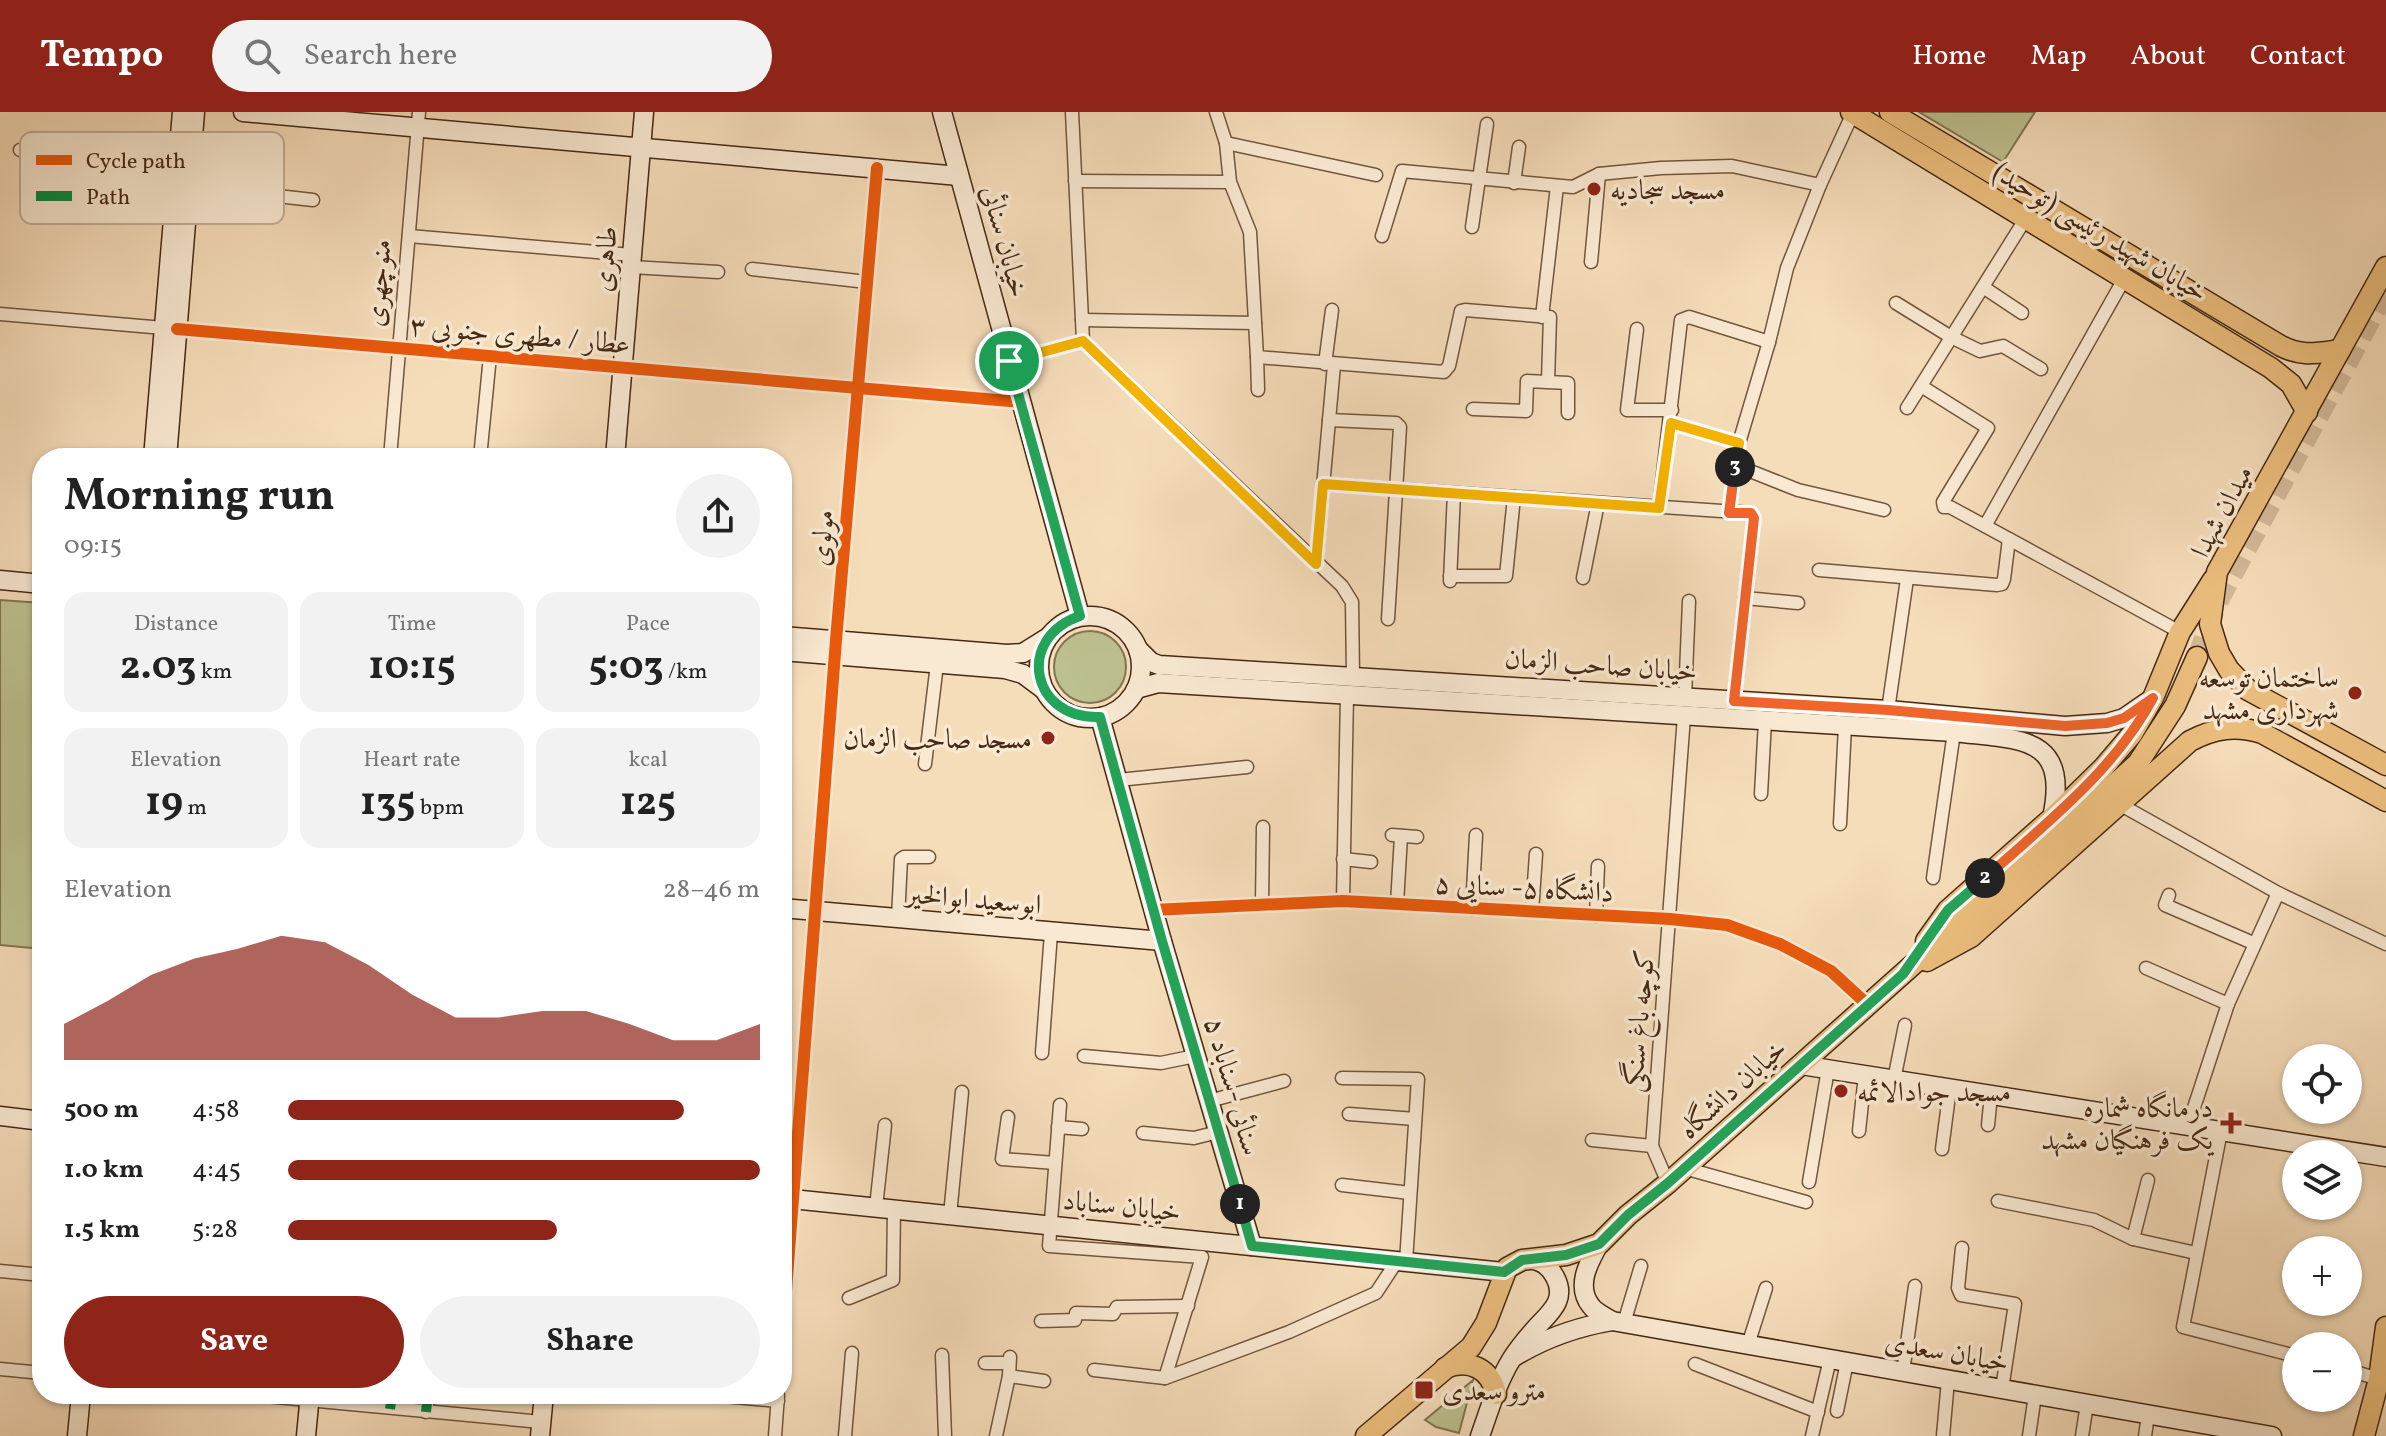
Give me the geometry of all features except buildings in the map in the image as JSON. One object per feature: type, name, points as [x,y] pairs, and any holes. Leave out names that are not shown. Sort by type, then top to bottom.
[{"type":"main road","points":[[180,132],[182,112]]},
{"type":"main road","points":[[193,132],[195,112]]},
{"type":"main road","points":[[243,112],[419,120],[641,147],[959,176]]},
{"type":"main road","name":"طاهری","points":[[616,448],[644,112]]},
{"type":"main road","name":"خیابان سنائی","points":[[942,112],[1080,616]]},
{"type":"main road","name":"خیابان شهید رئیسی (توحید)","points":[[1890,112],[2296,354],[2340,350]]},
{"type":"main road","name":"خیابان شهید رئیسی (توحید)","points":[[1852,113],[2271,368],[2291,384],[2307,412]]},
{"type":"main road","points":[[167,448],[175,224]]},
{"type":"main road","points":[[154,448],[184,224]]},
{"type":"main road","name":"میدان شهدا","points":[[2386,267],[2217,572],[2210,624],[2219,653],[2229,670],[2248,690],[2386,765]]},
{"type":"main road","points":[[1903,974],[1948,910],[2052,818],[2104,767],[2132,734],[2153,698],[2180,632],[2217,572]]},
{"type":"main road","points":[[0,580],[32,583]]},
{"type":"main road","points":[[792,650],[836,648],[1023,653],[1068,620],[1094,615],[1119,624],[1129,633],[1144,657],[1159,665],[1350,686],[1685,707],[1765,721],[1954,732],[2019,741],[2043,752],[2051,763],[2057,779],[2052,818]]},
{"type":"main road","points":[[792,638],[937,664],[1005,669],[1023,674],[1073,715],[1100,717],[1124,705],[1136,689],[1141,670],[1138,649]]},
{"type":"main road","points":[[1043,689],[1038,663],[1047,638]]},
{"type":"main road","points":[[1903,974],[2138,763],[2175,706],[2197,657]]},
{"type":"main road","points":[[1136,689],[1158,683],[1350,686]]},
{"type":"main road","name":"خیابان صاحب الزمان","points":[[1685,707],[1734,701],[1888,710],[2065,726],[2107,723],[2124,718],[2153,698]]},
{"type":"main road","points":[[1100,717],[1162,941]]},
{"type":"main road","points":[[1903,974],[1971,937],[2190,741],[2220,728],[2243,727],[2262,733],[2386,801]]},
{"type":"main road","name":"ابوسعید ابوالخیر","points":[[792,909],[1162,941]]},
{"type":"main road","name":"سنائی -سناباد ۵","points":[[1162,941],[1252,1246]]},
{"type":"main road","name":"خیابان دانشگاه","points":[[1599,1244],[1628,1215],[1903,974]]},
{"type":"main road","points":[[1801,1065],[2386,1157]]},
{"type":"main road","points":[[0,1116],[32,1120]]},
{"type":"main road","name":"خیابان سناباد","points":[[792,1198],[1504,1272]]},
{"type":"main road","points":[[1366,1436],[1471,1347],[1486,1323],[1504,1272],[1515,1262],[1566,1255],[1599,1244]]},
{"type":"main road","points":[[1599,1244],[1586,1267],[1585,1288],[1591,1306],[1618,1322]]},
{"type":"main road","points":[[1480,1436],[1514,1357],[1536,1327],[1551,1315],[1559,1299],[1558,1282],[1553,1274],[1542,1261],[1531,1259]]},
{"type":"main road","points":[[1514,1357],[1551,1337],[1581,1327],[1618,1322]]},
{"type":"main road","name":"خیابان سعدی","points":[[1618,1322],[2267,1436]]},
{"type":"main road","points":[[2377,1436],[2379,1379],[2386,1327]]},
{"type":"main road","points":[[1445,1368],[1461,1363],[1478,1367],[1490,1378],[1496,1394]]},
{"type":"main road","points":[[2364,1436],[2379,1379]]},
{"type":"main road","points":[[77,1436],[80,1404]]},
{"type":"main road","points":[[306,1436],[309,1404]]},
{"type":"main road","points":[[541,1429],[543,1404]]},
{"type":"street","points":[[1072,112],[1083,341],[1342,586],[1352,602],[1343,901]]},
{"type":"street","points":[[1216,112],[1226,143],[1230,182],[1250,232],[1258,390]]},
{"type":"street","points":[[1729,513],[1739,443],[1787,268],[1852,113]]},
{"type":"street","name":"منوچهری","points":[[391,448],[419,120]]},
{"type":"street","points":[[1472,227],[1487,124]]},
{"type":"street","points":[[1226,143],[1376,175]]},
{"type":"street","points":[[1514,183],[1519,147]]},
{"type":"street","points":[[1382,236],[1402,171],[1573,187],[1599,174],[1732,166],[1820,185]]},
{"type":"street","name":"مولوی","points":[[792,1155],[877,168]]},
{"type":"street","points":[[1591,262],[1599,174]]},
{"type":"street","points":[[1075,181],[1230,182]]},
{"type":"street","points":[[1548,381],[1546,317],[1557,186]]},
{"type":"street","points":[[284,197],[313,200]]},
{"type":"street","points":[[1907,408],[2026,218]]},
{"type":"street","points":[[409,236],[718,272]]},
{"type":"street","points":[[752,269],[867,282]]},
{"type":"street","points":[[1985,526],[2124,279]]},
{"type":"street","points":[[1983,287],[2022,313]]},
{"type":"street","points":[[1896,303],[1980,351],[2003,346],[2041,369]]},
{"type":"street","points":[[1316,564],[1329,420],[1332,310]]},
{"type":"street","points":[[1257,357],[1447,370],[1461,311],[1546,317]]},
{"type":"street","name":"عطار / مطهری جنوبی ۳","points":[[0,314],[1020,402]]},
{"type":"street","points":[[1659,508],[1681,320],[1684,316],[1769,342]]},
{"type":"street","points":[[1082,320],[1255,323]]},
{"type":"street","points":[[1637,329],[1627,410],[1672,417],[1739,443]]},
{"type":"street","points":[[1009,361],[1083,341]]},
{"type":"street","points":[[481,448],[490,356]]},
{"type":"street","points":[[1473,409],[1526,411],[1527,381],[1548,381],[1568,383],[1568,413]]},
{"type":"street","points":[[1921,386],[1988,428],[1943,502],[1944,507],[1950,507],[2180,632]]},
{"type":"street","points":[[1329,420],[1398,425],[1388,619]]},
{"type":"street","points":[[1735,465],[1798,490],[1884,510]]},
{"type":"street","points":[[1323,484],[1753,515],[1734,701]]},
{"type":"street","points":[[1454,493],[1450,580],[1506,576],[1514,497]]},
{"type":"street","points":[[1583,578],[1598,503]]},
{"type":"street","points":[[1819,570],[2002,584],[2009,539]]},
{"type":"street","points":[[1888,710],[1907,579]]},
{"type":"street","points":[[1745,598],[1798,603]]},
{"type":"street","name":"کوچه باغ سنگی","points":[[1668,1183],[1652,1146],[1685,707],[1689,601]]},
{"type":"street","points":[[925,764],[937,664]]},
{"type":"street","points":[[1761,794],[1765,721]]},
{"type":"street","points":[[1840,824],[1845,726]]},
{"type":"street","points":[[1933,878],[1954,732]]},
{"type":"street","points":[[1118,780],[1247,767]]},
{"type":"street","points":[[2121,805],[2278,893],[2386,944]]},
{"type":"street","points":[[1262,905],[1263,827]]},
{"type":"street","points":[[1397,904],[1397,835],[1417,837]]},
{"type":"street","points":[[1472,909],[1476,835]]},
{"type":"street","points":[[1532,912],[1536,854]]},
{"type":"street","points":[[898,918],[901,859],[929,857]]},
{"type":"street","points":[[1343,859],[1371,862]]},
{"type":"street","points":[[1596,916],[1598,866]]},
{"type":"street","points":[[2188,1126],[2228,1004],[2278,893]]},
{"type":"street","points":[[2169,895],[2165,905],[2253,943]]},
{"type":"street","name":"دانشگاه ۵- سنایی ۵","points":[[1153,910],[1343,901],[1670,919],[1727,925],[1780,944],[1831,971],[1868,1005]]},
{"type":"street","points":[[1042,1053],[1051,933]]},
{"type":"street","points":[[2146,968],[2228,1004]]},
{"type":"street","points":[[1894,1080],[1905,1025]]},
{"type":"street","points":[[1084,1056],[1161,1063],[1195,1056]]},
{"type":"street","points":[[1809,1182],[1828,1069]]},
{"type":"street","points":[[1859,1131],[1865,1075]]},
{"type":"street","points":[[1094,1370],[1165,1378],[1289,1332],[1376,1293],[1402,1262],[1418,1079],[1342,1078]]},
{"type":"street","points":[[1209,1101],[1284,1081]]},
{"type":"street","points":[[1942,1149],[1950,1088]]},
{"type":"street","points":[[950,1215],[962,1092]]},
{"type":"street","points":[[1988,1125],[1991,1095]]},
{"type":"street","points":[[1060,1105],[1049,1246],[1202,1257],[1165,1378]]},
{"type":"street","points":[[1349,1114],[1415,1119]]},
{"type":"street","points":[[1008,1117],[1002,1159],[1055,1163]]},
{"type":"street","points":[[849,1298],[893,1280],[885,1208],[885,1125]]},
{"type":"street","points":[[1058,1127],[1082,1129]]},
{"type":"street","points":[[2221,1131],[2183,1327],[2282,1352]]},
{"type":"street","points":[[1143,1133],[1194,1138],[1218,1132]]},
{"type":"street","points":[[1592,1140],[1652,1146]]},
{"type":"street","points":[[1684,1168],[1806,1202]]},
{"type":"street","points":[[2133,1239],[2148,1180]]},
{"type":"street","points":[[1342,1185],[1410,1193]]},
{"type":"street","points":[[1998,1201],[2094,1220],[2133,1239],[2196,1253]]},
{"type":"street","points":[[1962,1248],[1958,1288],[1961,1295],[2015,1304],[2002,1389]]},
{"type":"street","points":[[1618,1322],[1641,1266]]},
{"type":"street","points":[[0,1271],[32,1274]]},
{"type":"street","points":[[1903,1372],[1915,1286]]},
{"type":"street","points":[[1748,1345],[1766,1288]]},
{"type":"street","points":[[1041,1321],[1075,1320],[1076,1313],[1113,1314],[1117,1307],[1188,1306]]},
{"type":"street","points":[[845,1436],[852,1353]]},
{"type":"street","points":[[942,1355],[945,1436]]},
{"type":"street","points":[[1837,1411],[1838,1361]]},
{"type":"street","points":[[1812,1436],[1838,1361]]},
{"type":"street","points":[[985,1363],[1009,1365],[1044,1381]]},
{"type":"street","points":[[1695,1364],[1818,1412]]},
{"type":"street","points":[[996,1436],[1009,1365]]},
{"type":"street","points":[[0,1369],[32,1372]]},
{"type":"street","points":[[2362,1374],[2379,1379]]},
{"type":"street","points":[[1943,1436],[1948,1380]]},
{"type":"street","points":[[2029,1436],[2035,1395]]},
{"type":"street","points":[[353,1404],[541,1429]]},
{"type":"street","points":[[390,1409],[391,1404]]},
{"type":"street","points":[[426,1412],[427,1404]]},
{"type":"street","points":[[775,1436],[777,1404]]},
{"type":"street","points":[[2082,1436],[2087,1404]]},
{"type":"street","points":[[2145,1436],[2148,1415]]},
{"type":"green space","points":[[1919,112],[2035,112],[2003,162]]},
{"type":"green space","points":[[0,600],[32,602],[32,948],[0,945]]},
{"type":"green space","points":[[1090,631],[1116,641],[1126,667],[1116,693],[1090,703],[1064,693],[1054,667],[1064,641]]},
{"type":"green space","points":[[1473,1380],[1459,1433],[1436,1427],[1425,1420]]},
{"type":"tunnel","points":[[2197,657],[2217,604],[2386,292]]},
{"type":"marked path","points":[[390,1409],[391,1404]]},
{"type":"marked path","points":[[426,1412],[427,1404]]},
{"type":"cycle path","points":[[792,1212],[836,640],[877,168]]},
{"type":"cycle path","points":[[177,329],[1020,402]]},
{"type":"cycle path","points":[[1153,910],[1343,901],[1670,919],[1727,925],[1780,944],[1831,971],[1868,1005]]},
{"type":"place","name":"مسجد سجادیه","points":[[1594,189]]},
{"type":"place","name":"ساختمان توسعه شهرداری مشهد","points":[[2355,693]]},
{"type":"place","name":"مسجد صاحب الزمان","points":[[1048,738]]},
{"type":"place","name":"مسجد جوادالائمه","points":[[1841,1091]]},
{"type":"place","name":"درمانگاه شماره یک فرهنگیان مشهد","points":[[2231,1123]]},
{"type":"place","name":"مترو سعدی","points":[[1424,1390]]},
{"type":"route","points":[[1083,341],[1316,564],[1323,484],[1659,508],[1671,423],[1739,443],[1729,513],[1751,513],[1754,518],[1734,701],[1888,710],[2065,726],[2098,725],[2124,718],[2153,698],[2132,734],[2104,767],[2052,818],[1948,910],[1903,974],[1628,1215],[1599,1244],[1566,1255],[1515,1262],[1504,1272],[1252,1246],[1100,717],[1086,718],[1061,709],[1043,689],[1039,676],[1038,663],[1047,638],[1068,620],[1080,616],[1009,361],[1083,341]]}]
